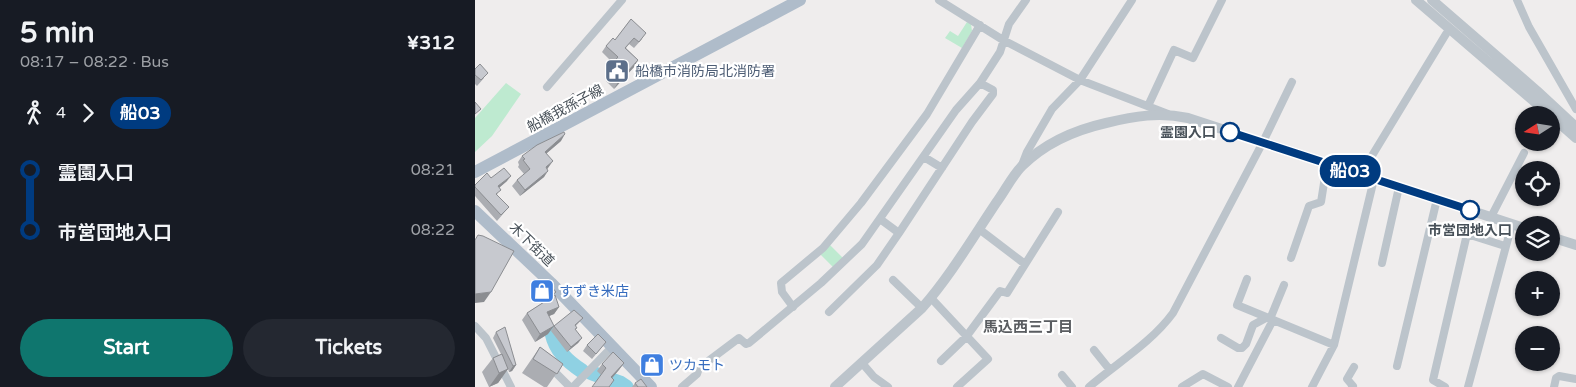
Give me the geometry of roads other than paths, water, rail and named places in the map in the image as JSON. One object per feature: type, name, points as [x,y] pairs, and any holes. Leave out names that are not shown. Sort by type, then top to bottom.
[{"type":"main road","name":"船橋我孫子線","points":[[475,172],[801,0]]},
{"type":"main road","name":"木下街道","points":[[475,211],[551,283],[651,387]]},
{"type":"street","points":[[547,87],[622,0]]},
{"type":"street","points":[[939,0],[1003,40],[1080,80],[1170,114],[1263,142],[1515,225]]},
{"type":"street","points":[[682,387],[697,374],[699,368],[739,338],[746,344],[749,343],[793,308],[861,244],[956,110],[980,83],[1000,52],[1009,24],[1026,0]]},
{"type":"street","points":[[835,387],[931,298],[957,264],[1021,167],[1027,152],[1052,108],[1080,80],[1132,0]]},
{"type":"street","points":[[1148,106],[1174,50],[1193,58],[1222,0]]},
{"type":"street","points":[[1416,0],[1539,106]]},
{"type":"street","points":[[1432,0],[1576,127]]},
{"type":"street","points":[[1517,0],[1529,27],[1576,109]]},
{"type":"street","points":[[793,308],[782,292],[781,283],[823,248],[861,203],[927,114],[979,25]]},
{"type":"street","points":[[1312,387],[1334,345],[1370,178],[1370,160],[1447,34]]},
{"type":"street","points":[[1089,387],[1145,342],[1163,326],[1173,313],[1263,142],[1292,82]]},
{"type":"street","points":[[829,312],[877,265],[972,122],[993,94],[993,90],[980,83]]},
{"type":"street","points":[[1021,167],[1050,144],[1082,129],[1146,115],[1170,114]]},
{"type":"street","points":[[1560,124],[1576,138]]},
{"type":"street","points":[[1491,217],[1524,153]]},
{"type":"street","points":[[924,157],[942,168]]},
{"type":"street","points":[[1291,258],[1309,206],[1321,202],[1327,164]]},
{"type":"street","points":[[1382,263],[1399,187]]},
{"type":"street","points":[[1397,366],[1437,200]]},
{"type":"street","points":[[941,361],[967,336],[1000,291],[1007,292],[1058,212]]},
{"type":"street","points":[[880,219],[899,233]]},
{"type":"street","points":[[1468,387],[1512,224]]},
{"type":"street","points":[[979,229],[1025,264]]},
{"type":"street","points":[[1445,387],[1433,380],[1467,234],[1505,246]]},
{"type":"street","points":[[1560,240],[1576,245]]},
{"type":"street","points":[[1247,278],[1237,305],[1334,345]]},
{"type":"street","points":[[893,280],[922,308]]},
{"type":"street","points":[[1238,387],[1284,285]]},
{"type":"street","points":[[931,298],[987,359],[957,387]]},
{"type":"street","points":[[1221,338],[1238,348],[1242,348],[1246,344],[1253,324],[1269,319]]},
{"type":"street","points":[[475,326],[486,338],[511,387]]},
{"type":"street","points":[[547,364],[571,387],[612,347]]},
{"type":"street","points":[[1094,350],[1110,370]]},
{"type":"street","points":[[862,363],[874,377],[888,387]]},
{"type":"street","points":[[1352,387],[1347,380],[1354,367]]},
{"type":"street","points":[[1182,387],[1203,374],[1228,387]]},
{"type":"street","points":[[1062,375],[1072,387]]},
{"type":"street","points":[[1554,387],[1556,378],[1559,376],[1576,378]]},
{"type":"waterway","points":[[552,333],[556,345],[563,355],[582,371]]},
{"type":"waterway","points":[[592,373],[626,387]]},
{"type":"place","name":"船橋市消防局北消防署","points":[[617,71]]},
{"type":"place","name":"霊園入口","points":[[1230,132]]},
{"type":"place","name":"市営団地入口","points":[[1470,210]]},
{"type":"place","name":"すずき米店","points":[[542,291]]},
{"type":"place","name":"ツカモト","points":[[652,365]]},
{"type":"district","name":"馬込西三丁目","points":[[1028,327]]}]
